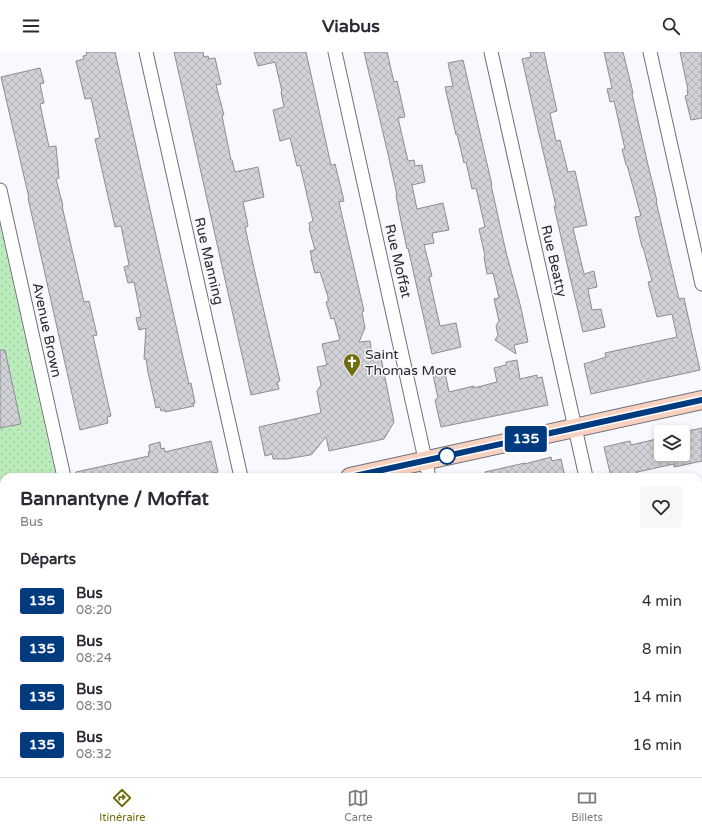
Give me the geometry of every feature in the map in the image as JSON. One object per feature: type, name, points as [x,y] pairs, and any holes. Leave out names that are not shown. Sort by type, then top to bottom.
[{"type":"street","name":"Rue Manning","points":[[146,52],[240,473]]},
{"type":"street","name":"Rue Moffat","points":[[335,52],[427,469]]},
{"type":"street","name":"Rue Beatty","points":[[491,52],[585,473]]},
{"type":"street","points":[[650,52],[702,284]]},
{"type":"street","name":"Avenue Brown","points":[[0,190],[63,473]]},
{"type":"street","points":[[388,473],[427,469],[575,428],[702,400]]},
{"type":"green space","points":[[0,225],[55,473],[0,473]]},
{"type":"building","points":[[86,52],[115,52],[189,384],[191,383],[195,403],[193,403],[194,406],[165,412],[165,410],[161,411],[160,407],[156,408],[146,359],[144,359],[146,328],[139,330],[136,318],[141,317],[134,282],[128,283],[124,267],[129,265],[121,226],[115,227],[95,139],[100,138],[91,98],[85,99],[76,61],[84,59],[83,56],[87,55]]},
{"type":"building","points":[[174,52],[203,52],[204,57],[208,56],[209,59],[215,58],[221,84],[216,85],[224,115],[222,115],[224,126],[235,172],[258,167],[264,197],[243,202],[248,225],[245,227],[280,381],[277,382],[279,389],[251,395]]},
{"type":"building","points":[[254,52],[306,52],[331,165],[335,164],[344,201],[339,202],[364,311],[362,312],[365,328],[359,342],[370,341],[372,355],[380,353],[394,422],[384,439],[329,451],[326,437],[312,454],[286,459],[273,459],[272,454],[265,456],[259,427],[321,413],[317,391],[321,385],[317,367],[327,365],[322,344],[340,340],[334,318],[331,319],[326,302],[328,302],[328,297],[320,272],[315,273],[311,258],[310,251],[315,250],[309,223],[313,221],[300,165],[297,166],[290,138],[280,141],[273,110],[284,107],[275,62],[258,66]]},
{"type":"building","points":[[364,52],[387,52],[394,82],[397,81],[405,117],[398,118],[408,161],[414,160],[415,166],[422,165],[425,182],[412,185],[417,209],[443,203],[449,230],[432,233],[434,243],[424,245],[432,276],[429,277],[440,326],[456,323],[461,347],[432,354],[408,248],[407,249],[397,195]]},
{"type":"building","points":[[530,52],[544,52],[557,111],[550,113],[556,141],[560,140],[568,172],[575,171],[587,225],[573,228],[584,274],[594,271],[597,287],[588,289],[592,310],[601,309],[605,327],[583,332],[522,59],[531,57]]},
{"type":"building","points":[[604,52],[623,52],[679,299],[684,298],[700,370],[591,394],[584,364],[606,357],[605,353],[677,337],[672,314],[657,317],[648,282],[652,281],[635,217],[641,216],[622,149],[625,149],[614,101],[610,102],[607,89],[612,88]]},
{"type":"building","points":[[680,52],[702,52],[702,118],[691,120],[685,96],[688,95],[688,90]]},
{"type":"building","points":[[463,60],[506,252],[521,308],[528,342],[514,345],[516,354],[495,340],[498,335],[496,326],[499,321],[494,299],[499,298],[493,273],[487,274],[479,229],[485,227],[476,188],[472,189],[466,162],[464,163],[457,134],[456,135],[445,87],[453,86],[448,63]]},
{"type":"building","points":[[40,68],[44,83],[40,84],[44,103],[40,104],[49,147],[56,146],[59,178],[56,179],[84,302],[89,301],[97,335],[93,336],[111,416],[107,417],[108,423],[80,430],[1,77]]},
{"type":"building","points":[[0,350],[5,350],[21,424],[0,428]]},
{"type":"building","points":[[517,360],[520,379],[537,375],[537,378],[542,377],[548,405],[441,427],[435,400],[438,398],[433,375],[445,372],[449,392],[474,386],[474,388],[497,382],[494,368],[506,365],[506,362]]},
{"type":"building","points":[[702,428],[702,461],[674,467],[674,464],[637,473],[610,473],[604,447],[630,441],[631,445],[654,440],[654,461],[690,461],[690,431]]},
{"type":"building","points":[[211,441],[218,472],[76,473],[149,456],[149,445],[160,442],[161,449],[164,448],[165,452]]},
{"type":"building","points":[[551,457],[552,461],[561,459],[564,473],[485,473],[525,463]]},
{"type":"bus line","name":"135","points":[[369,473],[702,400]]},
{"type":"place","name":"Saint Thomas More","points":[[352,377]]}]
